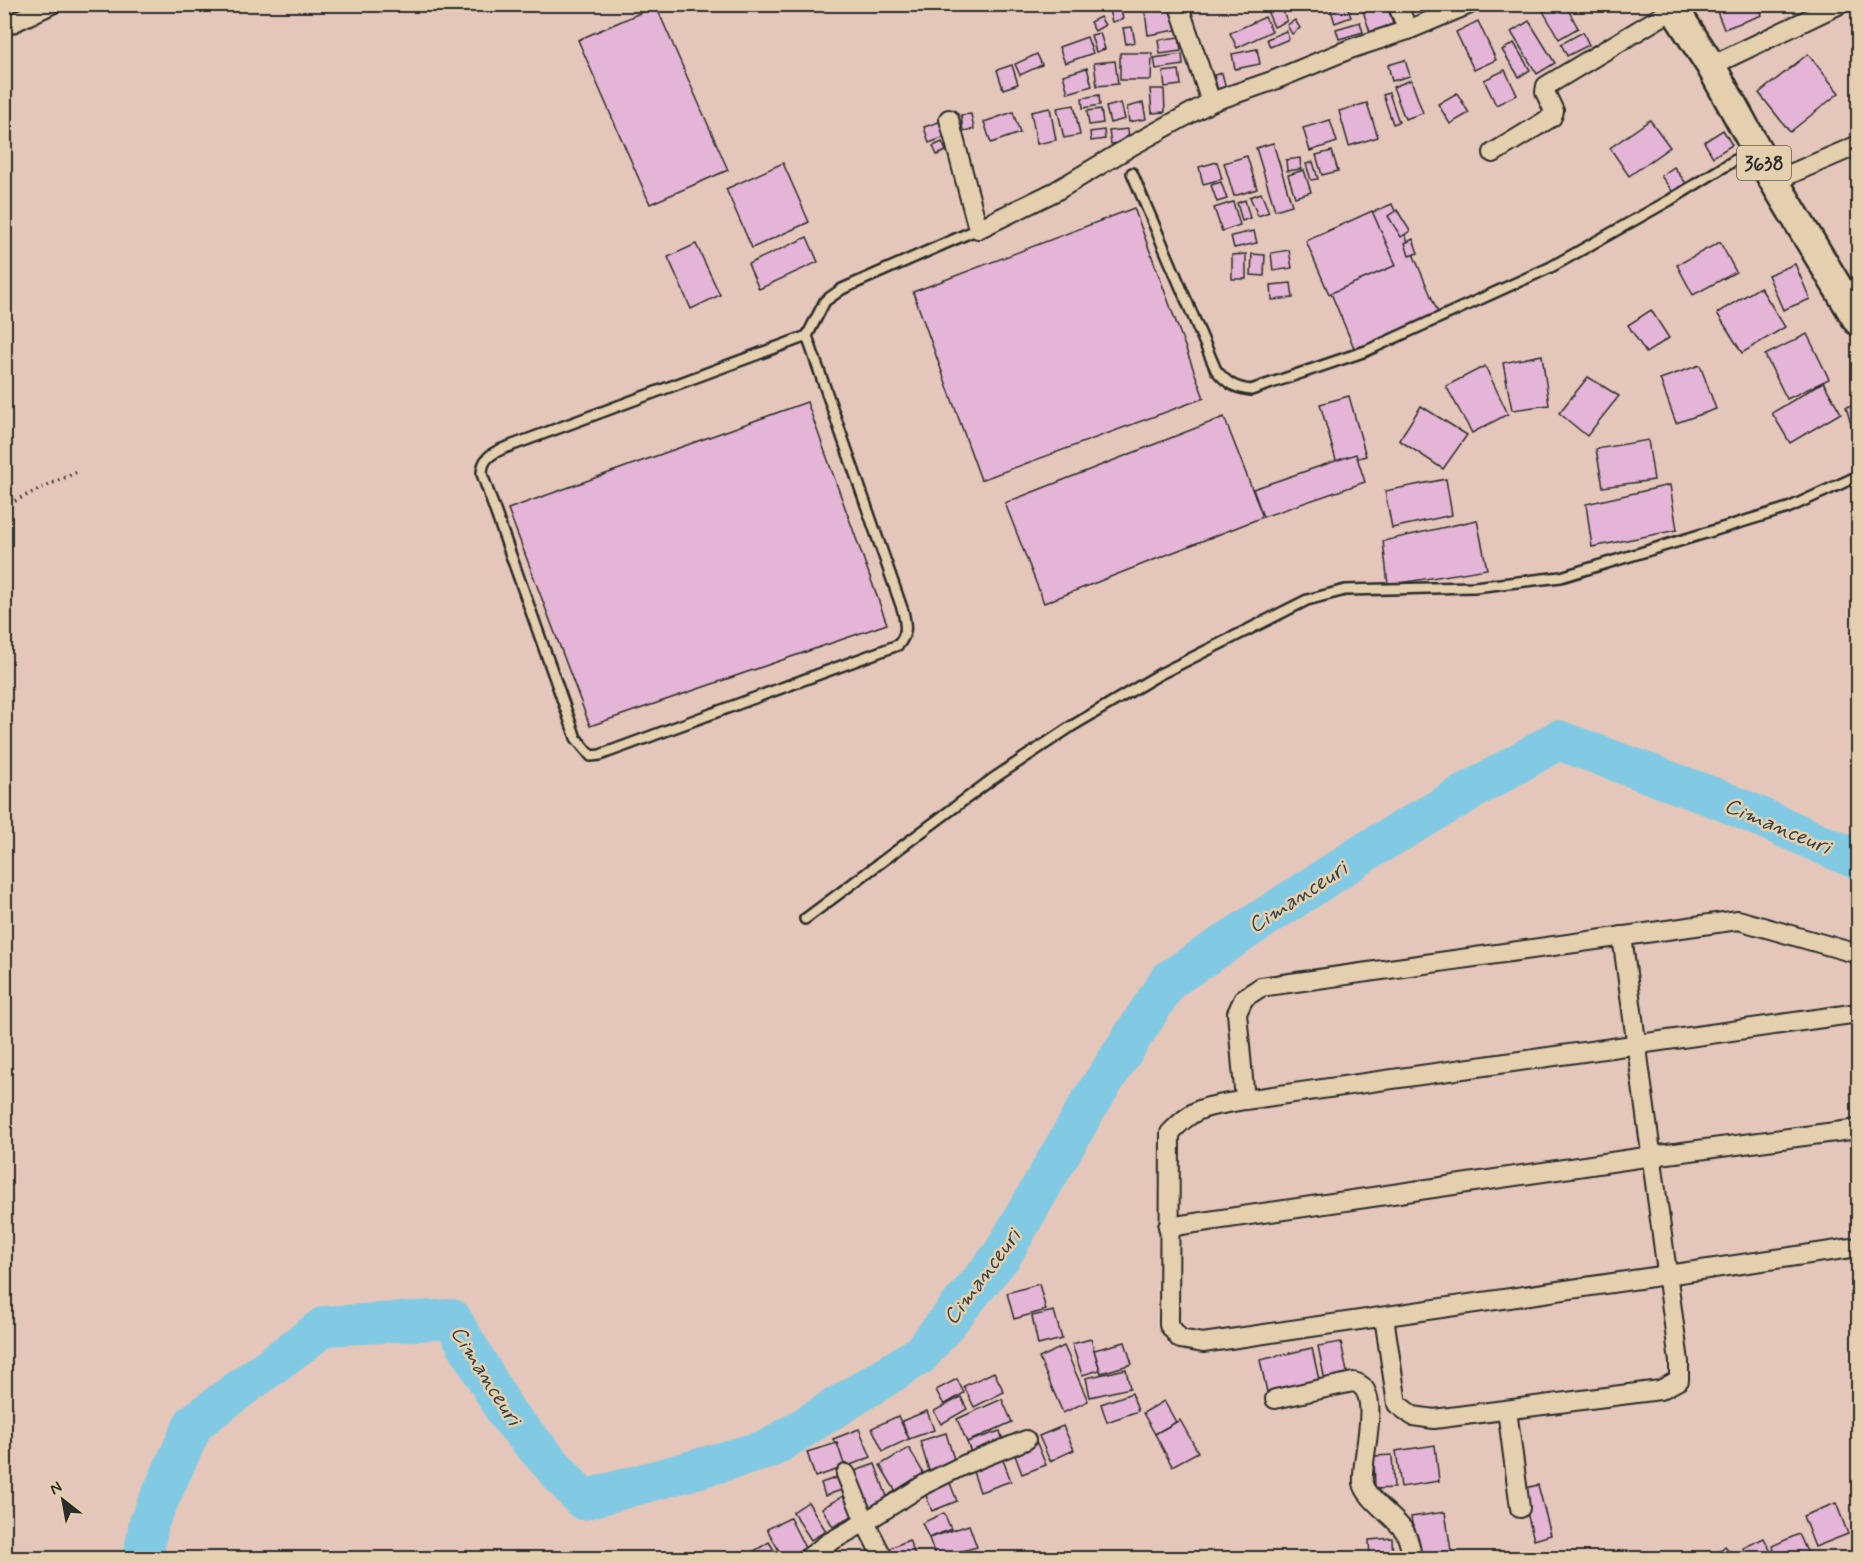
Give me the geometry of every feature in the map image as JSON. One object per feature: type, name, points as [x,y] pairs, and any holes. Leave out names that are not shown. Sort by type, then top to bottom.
[{"type":"main road","name":"3638","points":[[1673,7],[1711,66],[1774,182],[1858,320]]},
{"type":"street","points":[[4,27],[52,4]]},
{"type":"street","points":[[1396,4],[1408,30]]},
{"type":"street","points":[[949,119],[978,229],[1056,191],[1211,102],[1243,92],[1350,49],[1408,30],[1470,4]]},
{"type":"street","points":[[1711,66],[1840,4]]},
{"type":"street","points":[[1492,153],[1546,123],[1552,117],[1554,111],[1545,92],[1546,86],[1673,7]]},
{"type":"street","points":[[1180,9],[1211,102]]},
{"type":"street","points":[[1774,182],[1858,145]]},
{"type":"street","points":[[1245,1100],[1237,1013],[1244,998],[1261,987],[1738,920],[1858,954]]},
{"type":"street","points":[[1384,1317],[1397,1404],[1413,1416],[1434,1419],[1660,1390],[1679,1380],[1679,1362],[1622,936]]},
{"type":"street","points":[[1858,1013],[1202,1108],[1185,1118],[1170,1133],[1169,1325],[1180,1339],[1203,1343],[1858,1247]]},
{"type":"street","points":[[1168,1227],[1652,1156],[1858,1129]]},
{"type":"street","points":[[1275,1399],[1353,1382],[1367,1390],[1370,1404],[1362,1471],[1363,1487],[1405,1532],[1412,1558]]},
{"type":"street","points":[[1507,1410],[1520,1508]]},
{"type":"street","points":[[808,1558],[828,1543],[925,1484],[966,1464],[1026,1440]]},
{"type":"street","points":[[846,1474],[865,1522],[883,1558]]},
{"type":"lane","points":[[1132,173],[1216,370],[1236,388],[1251,390],[1366,351],[1551,267],[1670,200],[1755,148]]},
{"type":"lane","points":[[807,336],[903,611],[906,625],[904,638],[898,645],[600,755],[591,756],[576,738],[482,474],[485,461],[491,454],[502,449],[807,336],[825,301],[842,289],[978,229]]},
{"type":"lane","points":[[805,919],[991,780],[1072,726],[1160,674],[1307,600],[1345,590],[1474,587],[1561,577],[1788,508],[1858,476]]},
{"type":"path","points":[[4,506],[76,472]]},
{"type":"building","points":[[1144,4],[1172,4],[1176,30],[1148,35]]},
{"type":"building","points":[[1329,4],[1346,4],[1351,17],[1335,23]]},
{"type":"building","points":[[1373,4],[1387,4],[1393,24],[1370,32],[1362,8]]},
{"type":"building","points":[[1555,4],[1565,4],[1578,28],[1559,39],[1543,11]]},
{"type":"building","points":[[1714,4],[1758,4],[1762,15],[1724,29]]},
{"type":"building","points":[[656,6],[728,170],[650,204],[578,40]]},
{"type":"building","points":[[1120,7],[1123,19],[1112,22],[1109,10]]},
{"type":"building","points":[[1281,7],[1287,21],[1274,27],[1268,13]]},
{"type":"building","points":[[1100,17],[1105,25],[1095,31],[1090,22]]},
{"type":"building","points":[[1265,17],[1272,31],[1237,48],[1230,33]]},
{"type":"building","points":[[1295,20],[1300,28],[1292,34],[1287,25]]},
{"type":"building","points":[[1478,21],[1496,60],[1474,70],[1456,32]]},
{"type":"building","points":[[1529,21],[1555,63],[1537,74],[1511,32]]},
{"type":"building","points":[[1360,22],[1363,32],[1339,39],[1336,29]]},
{"type":"building","points":[[1132,27],[1135,42],[1126,44],[1123,28]]},
{"type":"building","points":[[1286,31],[1289,39],[1270,47],[1267,39]]},
{"type":"building","points":[[1583,32],[1589,45],[1567,56],[1561,44]]},
{"type":"building","points":[[1100,33],[1105,49],[1096,52],[1091,35]]},
{"type":"building","points":[[1087,37],[1093,53],[1065,63],[1059,47]]},
{"type":"building","points":[[1179,37],[1181,51],[1160,54],[1158,40]]},
{"type":"building","points":[[1514,43],[1530,70],[1519,77],[1502,50]]},
{"type":"building","points":[[1257,49],[1260,64],[1235,69],[1232,54]]},
{"type":"building","points":[[1120,53],[1152,53],[1151,80],[1120,80]]},
{"type":"building","points":[[1037,54],[1042,65],[1020,75],[1015,64]]},
{"type":"building","points":[[1182,54],[1183,65],[1156,69],[1154,58]]},
{"type":"building","points":[[1808,54],[1839,93],[1790,132],[1759,93]]},
{"type":"building","points":[[1405,60],[1410,76],[1392,81],[1388,65]]},
{"type":"building","points":[[1115,61],[1118,84],[1097,86],[1094,63]]},
{"type":"building","points":[[1012,65],[1018,84],[1003,89],[997,70]]},
{"type":"building","points":[[1087,68],[1092,86],[1068,93],[1063,75]]},
{"type":"building","points":[[1179,70],[1181,85],[1165,87],[1163,72]]},
{"type":"building","points":[[1505,70],[1517,95],[1496,105],[1484,80]]},
{"type":"building","points":[[1222,73],[1226,89],[1218,91],[1214,75]]},
{"type":"building","points":[[1411,80],[1423,113],[1405,119],[1393,87]]},
{"type":"building","points":[[1150,89],[1164,89],[1165,112],[1152,113]]},
{"type":"building","points":[[1389,93],[1399,122],[1393,124],[1383,95]]},
{"type":"building","points":[[1457,93],[1469,113],[1450,124],[1438,104]]},
{"type":"building","points":[[1099,95],[1100,105],[1083,108],[1082,98]]},
{"type":"building","points":[[1121,103],[1125,119],[1110,123],[1106,107]]},
{"type":"building","points":[[1143,103],[1146,119],[1129,122],[1127,107]]},
{"type":"building","points":[[1367,103],[1378,137],[1349,146],[1339,111]]},
{"type":"building","points":[[1074,105],[1080,135],[1064,138],[1057,108]]},
{"type":"building","points":[[1050,108],[1056,140],[1037,144],[1031,112]]},
{"type":"building","points":[[1101,109],[1103,123],[1089,125],[1087,111]]},
{"type":"building","points":[[1013,112],[1020,133],[991,143],[984,122]]},
{"type":"building","points":[[971,114],[974,129],[963,131],[961,115]]},
{"type":"building","points":[[1330,120],[1337,142],[1310,151],[1303,128]]},
{"type":"building","points":[[1650,120],[1670,147],[1629,176],[1610,148]]},
{"type":"building","points":[[939,122],[945,137],[929,143],[924,127]]},
{"type":"building","points":[[1128,129],[1129,141],[1111,144],[1109,131]]},
{"type":"building","points":[[1104,130],[1105,139],[1091,141],[1090,132]]},
{"type":"building","points":[[1723,130],[1732,145],[1713,157],[1704,142]]},
{"type":"building","points":[[942,142],[946,151],[937,155],[933,146]]},
{"type":"building","points":[[1273,143],[1292,205],[1275,210],[1256,148]]},
{"type":"building","points":[[1332,151],[1338,171],[1322,175],[1316,155]]},
{"type":"building","points":[[1247,156],[1257,189],[1234,196],[1224,163]]},
{"type":"building","points":[[1300,158],[1301,169],[1287,171],[1286,160]]},
{"type":"building","points":[[1217,162],[1222,179],[1203,184],[1199,167]]},
{"type":"building","points":[[1313,162],[1318,179],[1311,180],[1306,164]]},
{"type":"building","points":[[783,163],[809,222],[752,248],[726,189]]},
{"type":"building","points":[[1674,167],[1688,186],[1675,195],[1661,176]]},
{"type":"building","points":[[1304,170],[1311,192],[1295,197],[1288,175]]},
{"type":"building","points":[[1221,182],[1227,199],[1217,202],[1211,185]]},
{"type":"building","points":[[1261,193],[1269,212],[1258,216],[1250,197]]},
{"type":"building","points":[[1245,200],[1250,218],[1242,221],[1237,203]]},
{"type":"building","points":[[1233,202],[1240,225],[1222,231],[1214,208]]},
{"type":"building","points":[[1392,204],[1439,315],[1355,350],[1308,239]]},
{"type":"building","points":[[1134,208],[1204,398],[981,480],[913,292]]},
{"type":"building","points":[[1397,210],[1410,231],[1401,237],[1388,216]]},
{"type":"building","points":[[1372,211],[1396,265],[1329,294],[1306,241]]},
{"type":"building","points":[[1254,231],[1257,243],[1234,248],[1231,236]]},
{"type":"building","points":[[807,237],[818,262],[759,289],[748,264]]},
{"type":"building","points":[[1413,239],[1418,253],[1409,256],[1405,243]]},
{"type":"building","points":[[1720,242],[1736,272],[1693,295],[1677,265]]},
{"type":"building","points":[[696,244],[720,295],[691,309],[668,257]]},
{"type":"building","points":[[1289,250],[1292,268],[1273,271],[1271,253]]},
{"type":"building","points":[[1246,254],[1246,279],[1232,279],[1232,255]]},
{"type":"building","points":[[1252,254],[1265,255],[1264,276],[1251,275]]},
{"type":"building","points":[[1795,264],[1810,299],[1783,310],[1768,275]]},
{"type":"building","points":[[1291,283],[1293,298],[1272,300],[1271,285]]},
{"type":"building","points":[[1760,287],[1785,327],[1742,353],[1717,313]]},
{"type":"building","points":[[1651,310],[1669,338],[1646,353],[1628,325]]},
{"type":"building","points":[[1807,334],[1829,379],[1787,399],[1765,355]]},
{"type":"building","points":[[1542,355],[1549,405],[1512,410],[1503,363]]},
{"type":"building","points":[[1700,365],[1716,409],[1676,423],[1660,379]]},
{"type":"building","points":[[1485,366],[1508,414],[1472,433],[1446,386]]},
{"type":"building","points":[[1588,377],[1619,396],[1587,436],[1559,413]]},
{"type":"building","points":[[1823,382],[1841,413],[1790,443],[1772,413]]},
{"type":"building","points":[[1349,396],[1366,456],[1337,464],[1320,404]]},
{"type":"building","points":[[807,402],[887,624],[590,726],[508,509]]},
{"type":"building","points":[[1858,403],[1858,437],[1855,438],[1846,407]]},
{"type":"building","points":[[1421,406],[1467,435],[1443,469],[1399,440]]},
{"type":"building","points":[[1224,417],[1263,517],[1044,603],[1005,503]]},
{"type":"building","points":[[1648,440],[1654,480],[1603,487],[1596,449]]},
{"type":"building","points":[[1356,454],[1365,482],[1263,517],[1253,489]]},
{"type":"building","points":[[1446,479],[1452,515],[1392,528],[1385,491]]},
{"type":"building","points":[[1670,485],[1677,530],[1592,547],[1586,504]]},
{"type":"building","points":[[1477,520],[1487,569],[1388,585],[1383,541]]},
{"type":"building","points":[[1039,1284],[1046,1310],[1014,1319],[1007,1293]]},
{"type":"building","points":[[1054,1311],[1062,1339],[1038,1345],[1032,1316]]},
{"type":"building","points":[[1091,1339],[1100,1370],[1082,1375],[1072,1344]]},
{"type":"building","points":[[1125,1342],[1132,1364],[1101,1373],[1094,1350]]},
{"type":"building","points":[[1341,1342],[1348,1377],[1325,1381],[1318,1346]]},
{"type":"building","points":[[1064,1346],[1088,1401],[1063,1413],[1039,1358]]},
{"type":"building","points":[[1312,1348],[1319,1380],[1267,1392],[1260,1360]]},
{"type":"building","points":[[1126,1369],[1130,1388],[1090,1397],[1086,1378]]},
{"type":"building","points":[[994,1372],[1004,1392],[974,1407],[964,1386]]},
{"type":"building","points":[[957,1379],[964,1393],[944,1405],[936,1390]]},
{"type":"building","points":[[1132,1393],[1138,1411],[1107,1422],[1101,1404]]},
{"type":"building","points":[[961,1397],[967,1409],[941,1424],[934,1411]]},
{"type":"building","points":[[1002,1399],[1012,1422],[967,1442],[957,1419]]},
{"type":"building","points":[[1164,1401],[1176,1422],[1155,1434],[1143,1413]]},
{"type":"building","points":[[927,1411],[934,1430],[909,1439],[902,1421]]},
{"type":"building","points":[[898,1416],[909,1439],[883,1451],[872,1428]]},
{"type":"building","points":[[1180,1420],[1198,1452],[1172,1466],[1155,1434]]},
{"type":"building","points":[[1063,1426],[1074,1450],[1050,1461],[1039,1436]]},
{"type":"building","points":[[859,1429],[871,1457],[845,1467],[833,1439]]},
{"type":"building","points":[[1000,1431],[1005,1447],[973,1458],[967,1442]]},
{"type":"building","points":[[946,1433],[956,1466],[930,1474],[920,1441]]},
{"type":"building","points":[[1036,1441],[1046,1465],[1022,1474],[1013,1450]]},
{"type":"building","points":[[837,1443],[845,1467],[815,1477],[807,1452]]},
{"type":"building","points":[[1435,1445],[1439,1481],[1401,1487],[1396,1451]]},
{"type":"building","points":[[909,1448],[925,1476],[896,1492],[880,1465]]},
{"type":"building","points":[[1001,1455],[1011,1481],[980,1492],[971,1466]]},
{"type":"building","points":[[1392,1455],[1394,1488],[1375,1489],[1374,1456]]},
{"type":"building","points":[[875,1464],[890,1505],[863,1515],[849,1473]]},
{"type":"building","points":[[844,1475],[849,1487],[825,1496],[821,1483]]},
{"type":"building","points":[[948,1478],[957,1501],[932,1511],[923,1488]]},
{"type":"building","points":[[1538,1485],[1551,1535],[1534,1540],[1521,1489]]},
{"type":"building","points":[[843,1496],[854,1515],[833,1527],[822,1508]]},
{"type":"building","points":[[808,1502],[826,1531],[811,1540],[793,1512]]},
{"type":"building","points":[[1836,1503],[1848,1534],[1815,1547],[1803,1516]]},
{"type":"building","points":[[1445,1512],[1452,1557],[1417,1558],[1411,1517]]},
{"type":"building","points":[[944,1513],[951,1529],[929,1538],[922,1523]]},
{"type":"building","points":[[790,1518],[805,1548],[783,1558],[767,1529]]},
{"type":"building","points":[[969,1525],[977,1547],[936,1558],[929,1538]]},
{"type":"building","points":[[1799,1534],[1809,1556],[1778,1558],[1772,1546]]},
{"type":"building","points":[[1392,1538],[1393,1558],[1370,1558],[1369,1540]]},
{"type":"building","points":[[1764,1538],[1774,1558],[1748,1558],[1743,1548]]},
{"type":"building","points":[[909,1540],[916,1557],[886,1558],[883,1551]]},
{"type":"building","points":[[769,1542],[779,1558],[754,1558],[751,1553]]},
{"type":"building","points":[[1725,1546],[1736,1558],[1717,1558],[1715,1556]]},
{"type":"waterway","name":"Cimanceuri","points":[[143,1558],[149,1522],[194,1423],[325,1326],[452,1319],[507,1414],[583,1500],[769,1449],[920,1355],[1002,1255],[1089,1104],[1169,980],[1370,849],[1558,740],[1721,800],[1858,860]]}]
